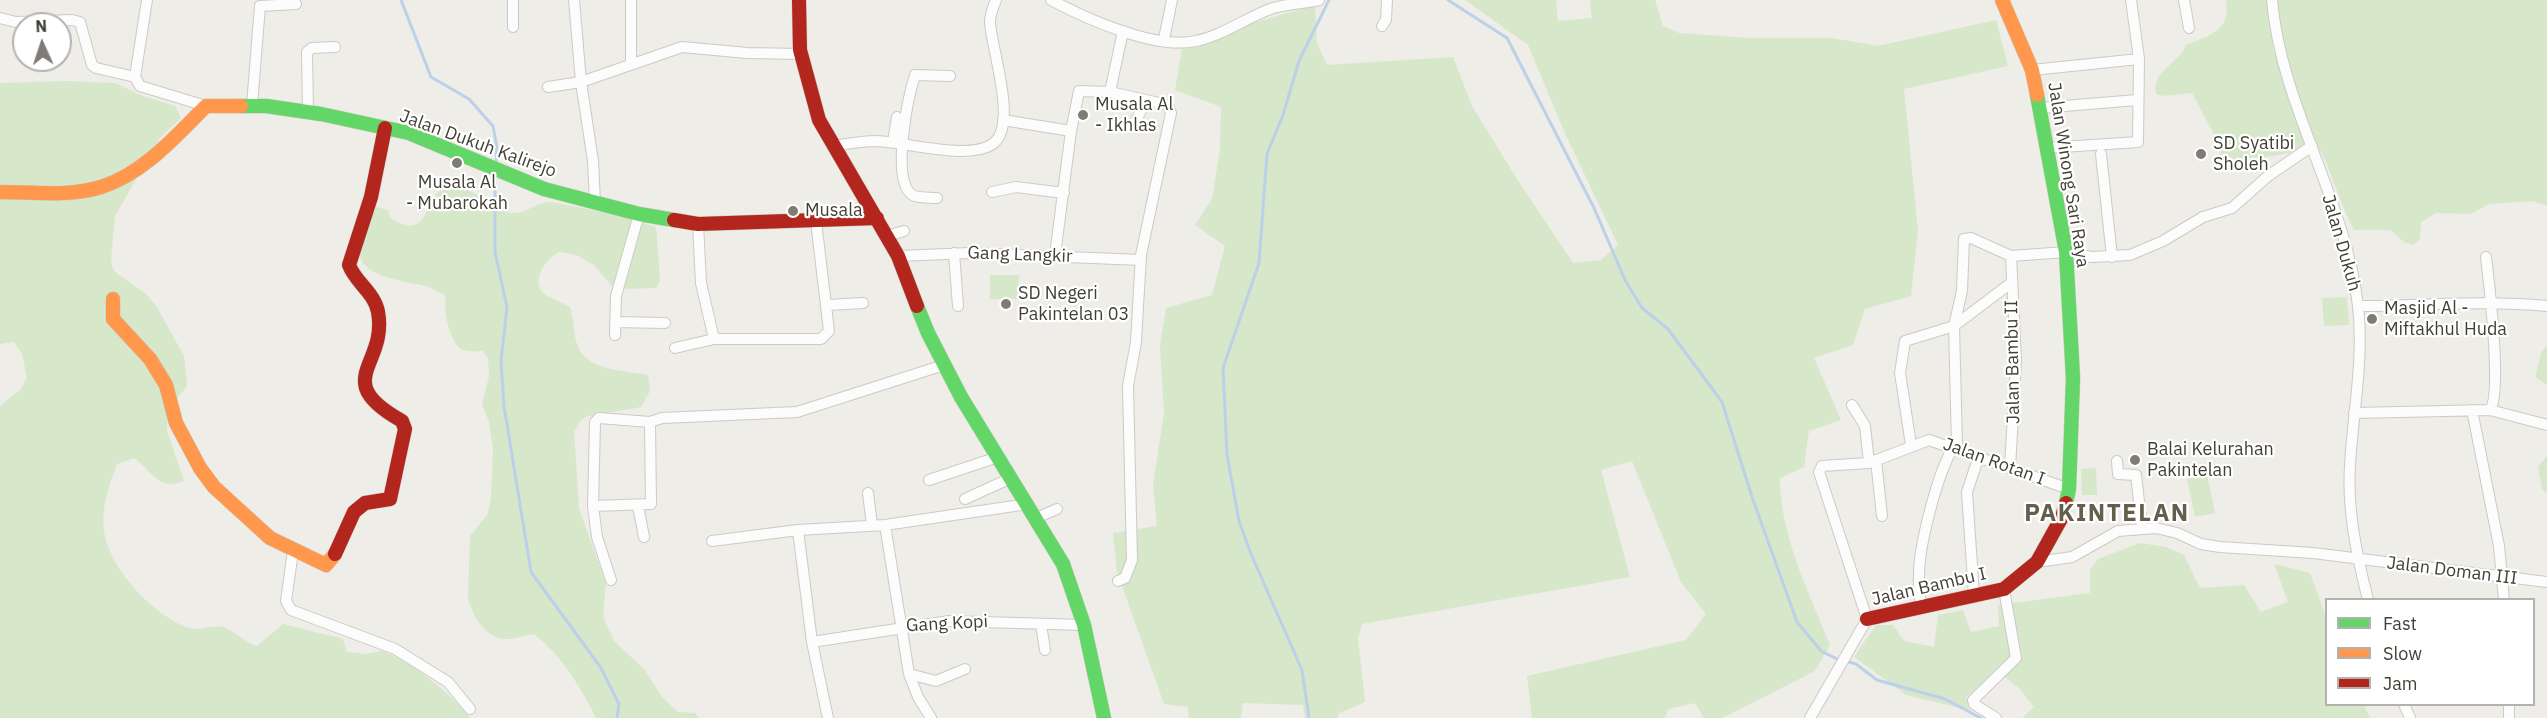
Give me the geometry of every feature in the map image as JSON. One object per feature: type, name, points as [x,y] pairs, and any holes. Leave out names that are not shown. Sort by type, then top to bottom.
[{"type":"street","points":[[72,20],[80,22],[92,65],[96,69],[135,77],[147,0]]},
{"type":"street","points":[[513,0],[513,27]]},
{"type":"street","points":[[574,0],[581,82],[593,161],[595,202]]},
{"type":"street","points":[[631,0],[631,64]]},
{"type":"street","points":[[799,0],[801,54],[813,103],[832,146],[898,256],[944,365],[1063,564],[1084,625],[1104,718]]},
{"type":"street","points":[[832,146],[866,141],[952,150],[981,149],[992,145],[999,136],[1003,120],[1001,85],[990,22],[996,0]]},
{"type":"street","points":[[1051,0],[1102,26],[1123,32],[1164,39],[1195,41],[1283,3],[1317,0]]},
{"type":"street","points":[[1164,39],[1172,0]]},
{"type":"street","points":[[1382,26],[1386,20],[1387,0]]},
{"type":"street","name":"Jalan Winong Sari Raya","points":[[2002,0],[2032,70],[2066,252],[2073,378],[2069,489],[2062,517],[2037,562]]},
{"type":"street","points":[[2047,148],[2138,142],[2139,59],[2131,0]]},
{"type":"street","points":[[2184,0],[2189,28]]},
{"type":"street","name":"Jalan Dukuh","points":[[2272,0],[2281,55],[2340,228],[2358,306],[2350,492],[2358,559],[2367,598]]},
{"type":"street","points":[[252,105],[260,6],[296,4]]},
{"type":"street","points":[[1110,92],[1123,32]]},
{"type":"street","points":[[548,87],[581,82],[686,46],[747,53],[801,54]]},
{"type":"street","points":[[308,112],[307,52],[312,48],[335,47]]},
{"type":"street","points":[[2032,70],[2139,59]]},
{"type":"street","points":[[898,143],[915,75],[950,76]]},
{"type":"street","name":"Jalan Dukuh Kalirejo","points":[[135,77],[140,86],[206,106],[252,105],[308,112],[409,133],[544,189],[639,214],[698,224],[877,218]]},
{"type":"street","points":[[1054,255],[1071,131],[1079,91],[1110,92],[1168,105],[1171,113],[1141,260],[1136,342],[1128,387],[1132,560],[1125,578],[1118,581]]},
{"type":"street","points":[[1134,125],[1146,100]]},
{"type":"street","points":[[2040,108],[2137,100]]},
{"type":"street","points":[[0,192],[52,192],[99,188],[114,183],[165,147],[206,106]]},
{"type":"street","points":[[897,117],[901,168],[908,190],[915,196],[936,198]]},
{"type":"street","points":[[1003,120],[1071,131]]},
{"type":"street","points":[[113,299],[113,319],[150,359],[161,376],[176,423],[200,468],[214,487],[254,526],[293,551],[326,565],[338,550],[344,526],[361,506],[390,499],[393,494],[405,424],[380,411],[366,393],[365,367],[375,339],[378,314],[373,299],[351,272],[349,265],[371,197],[385,128]]},
{"type":"street","points":[[1921,608],[1919,575],[1921,552],[1943,465],[1955,447],[1954,326],[1962,291],[1964,239],[1971,238],[2011,256],[2066,252],[2091,257],[2112,257],[2136,253],[2163,241],[2203,217],[2232,208],[2268,176],[2312,146]]},
{"type":"street","points":[[2101,154],[2112,257]]},
{"type":"street","points":[[992,192],[1026,187],[1064,193]]},
{"type":"street","points":[[615,335],[616,296],[639,214]]},
{"type":"street","points":[[675,348],[714,339],[821,339],[829,331],[828,305],[816,221]]},
{"type":"street","points":[[698,224],[701,283],[714,339]]},
{"type":"street","points":[[887,236],[904,231]]},
{"type":"street","points":[[954,253],[958,306]]},
{"type":"street","name":"Gang Langkir","points":[[898,256],[954,253],[1141,260]]},
{"type":"street","name":"Jalan Bambu II","points":[[2010,468],[2016,361],[2011,256]]},
{"type":"street","points":[[2486,257],[2494,359],[2493,402],[2490,410]]},
{"type":"street","points":[[1911,446],[1900,373],[1905,341],[1954,326],[2011,283]]},
{"type":"street","points":[[2358,306],[2450,306],[2491,301],[2547,306]]},
{"type":"street","points":[[828,305],[863,303]]},
{"type":"street","points":[[615,322],[665,323]]},
{"type":"street","points":[[611,580],[597,537],[593,506],[595,422],[599,418],[650,422],[662,418],[797,412],[944,365]]},
{"type":"street","points":[[1852,405],[1865,426],[1882,516]]},
{"type":"street","points":[[2472,410],[2503,579],[2504,598]]},
{"type":"street","points":[[2354,413],[2490,410],[2547,425]]},
{"type":"street","points":[[593,506],[651,504],[650,422]]},
{"type":"street","name":"Jalan Rotan I","points":[[1820,472],[1822,466],[1872,461],[1929,440],[1955,447],[2069,489]]},
{"type":"street","points":[[1974,596],[1967,492],[1979,456]]},
{"type":"street","points":[[929,480],[998,457]]},
{"type":"street","points":[[2117,461],[2118,474],[2136,475],[2142,528]]},
{"type":"street","name":"Jalan Bambu I","points":[[1820,472],[1867,620],[2004,589],[2037,562]]},
{"type":"street","points":[[965,499],[1011,478]]},
{"type":"street","points":[[868,493],[872,525]]},
{"type":"street","points":[[712,541],[798,530],[885,525],[1028,504]]},
{"type":"street","points":[[638,506],[644,537]]},
{"type":"street","points":[[1036,518],[1057,509]]},
{"type":"street","points":[[885,525],[909,674],[918,697],[931,718]]},
{"type":"street","points":[[2037,562],[2072,557],[2118,531],[2142,528],[2177,533],[2210,546],[2358,559]]},
{"type":"street","points":[[798,530],[812,642],[828,718]]},
{"type":"street","points":[[293,551],[286,601],[291,610],[394,649],[448,682],[470,709]]},
{"type":"street","name":"Jalan Doman III","points":[[2358,559],[2503,579],[2547,582]]},
{"type":"street","points":[[1996,718],[1973,702],[1974,697],[2016,658],[2004,589]]},
{"type":"street","points":[[1810,718],[1867,620]]},
{"type":"street","name":"Gang Kopi","points":[[812,642],[901,626],[949,621],[1084,625]]},
{"type":"street","points":[[1041,624],[1045,650]]},
{"type":"street","points":[[909,674],[936,681],[965,669]]},
{"type":"green space","points":[[1465,0],[1556,0],[1558,21],[1592,18],[1590,0],[1655,0],[1663,26],[1679,33],[1749,38],[1832,38],[1878,46],[1996,20],[2008,66],[1904,89],[1918,231],[1911,296],[1865,309],[1853,345],[1814,358],[1841,420],[1809,431],[1804,467],[1780,478],[1781,500],[1790,542],[1830,645],[1815,671],[1722,718],[1704,718],[1695,703],[1668,709],[1665,718],[1532,718],[1527,676],[1686,640],[1706,614],[1681,582],[1632,461],[1601,470],[1630,577],[1362,624],[1358,638],[1365,702],[1338,714],[1338,718],[1305,718],[1303,705],[1243,703],[1241,718],[1189,718],[1188,707],[1164,704],[1117,572],[1113,533],[1157,526],[1153,485],[1164,413],[1160,345],[1166,308],[1212,295],[1225,246],[1195,225],[1212,199],[1220,149],[1221,107],[1175,90],[1183,43],[1315,5],[1317,43],[1327,65],[1453,57],[1472,106],[1573,263],[1601,260],[1618,245],[1564,131],[1528,45]]},
{"type":"green space","points":[[2226,0],[2547,0],[2547,206],[2533,201],[2489,204],[2471,214],[2436,213],[2421,222],[2420,239],[2413,245],[2404,242],[2390,230],[2354,230],[2321,151],[2296,152],[2242,161],[2220,155],[2216,138],[2192,93],[2164,96],[2156,94],[2156,86],[2162,73],[2186,45],[2211,35],[2222,25],[2227,10]]},
{"type":"green space","points":[[66,81],[115,83],[143,96],[175,106],[181,118],[160,138],[115,216],[111,260],[113,269],[146,294],[157,307],[184,356],[187,386],[168,410],[167,431],[184,481],[175,484],[162,482],[134,458],[117,464],[106,496],[103,522],[108,546],[114,560],[135,589],[148,602],[176,622],[189,628],[220,627],[257,646],[283,624],[343,639],[347,652],[366,654],[382,651],[405,662],[430,679],[470,718],[0,718],[0,406],[20,390],[27,378],[22,354],[14,342],[0,344],[0,83]]},
{"type":"green space","points":[[455,183],[510,213],[521,212],[551,202],[610,213],[656,227],[660,280],[656,288],[620,289],[612,286],[594,265],[576,255],[559,252],[544,266],[539,285],[541,291],[547,296],[570,307],[577,344],[589,360],[607,368],[648,375],[650,391],[641,407],[588,416],[581,420],[574,432],[579,508],[606,584],[603,617],[614,641],[645,670],[661,696],[678,712],[695,713],[699,718],[596,718],[570,672],[534,634],[502,639],[488,632],[474,614],[468,599],[470,536],[487,515],[491,499],[493,449],[489,422],[482,404],[489,376],[488,358],[483,351],[463,350],[454,341],[446,317],[446,296],[428,287],[396,280],[375,272],[361,260],[360,251],[376,207],[388,210],[390,218],[403,224],[419,223],[436,195]]},
{"type":"green space","points":[[990,275],[1019,275],[1018,299],[990,299]]},
{"type":"green space","points":[[2347,297],[2349,325],[2324,326],[2322,298]]},
{"type":"green space","points":[[2547,346],[2547,385],[2535,377],[2542,351]]},
{"type":"green space","points":[[2547,456],[2547,493],[2542,489],[2538,467]]},
{"type":"green space","points":[[2096,468],[2097,495],[2082,495],[2081,469]]},
{"type":"green space","points":[[2206,470],[2215,513],[2195,517],[2186,474]]},
{"type":"green space","points":[[2140,543],[2166,547],[2184,555],[2200,588],[2244,585],[2261,612],[2288,602],[2274,564],[2310,573],[2325,614],[2325,706],[2364,706],[2370,718],[2022,718],[2034,707],[2020,689],[1997,671],[1966,697],[1969,710],[1906,695],[1854,657],[1876,625],[1893,625],[1904,641],[1934,647],[1938,615],[1963,610],[1971,632],[1999,626],[1998,605],[2090,593],[2090,570],[2098,559]]},
{"type":"waterway","points":[[401,0],[431,77],[469,99],[493,126],[497,148],[496,162]]},
{"type":"waterway","points":[[1309,718],[1302,670],[1239,521],[1227,455],[1223,368],[1259,263],[1267,154],[1283,115],[1299,61],[1329,0]]},
{"type":"waterway","points":[[1448,0],[1507,38],[1594,208],[1625,280],[1642,308],[1668,329],[1722,402],[1752,497],[1797,622],[1821,651],[1839,660]]},
{"type":"waterway","points":[[495,175],[495,252],[507,307],[501,361],[504,406],[531,572],[601,668],[619,704],[617,718]]},
{"type":"waterway","points":[[1846,661],[1856,664],[1877,680],[1945,699],[1981,718]]},
{"type":"traffic: fast","points":[[2037,95],[2066,252],[2073,378],[2069,489],[2066,503]]},
{"type":"traffic: fast","points":[[241,106],[266,106],[321,114],[409,133],[544,189],[639,214],[674,220]]},
{"type":"traffic: fast","points":[[917,306],[928,333],[961,397],[1063,564],[1084,625],[1104,718]]},
{"type":"traffic: slow","points":[[2002,0],[2032,70],[2037,95]]},
{"type":"traffic: slow","points":[[0,192],[64,193],[101,187],[145,164],[206,106],[241,106]]},
{"type":"traffic: slow","points":[[113,299],[113,319],[150,359],[166,385],[176,423],[200,468],[214,487],[270,538],[326,565],[335,554]]},
{"type":"traffic: jam","points":[[799,0],[800,50],[819,120],[898,256],[917,306]]},
{"type":"traffic: jam","points":[[335,554],[354,512],[365,503],[390,499],[405,429],[402,421],[380,407],[369,394],[365,383],[366,371],[379,331],[378,312],[373,299],[349,265],[371,197],[385,128]]},
{"type":"traffic: jam","points":[[674,220],[698,224],[877,218]]},
{"type":"traffic: jam","points":[[1867,619],[2004,589],[2037,562],[2062,517],[2066,503]]},
{"type":"place","name":"Musala Al - Ikhlas","points":[[1083,115]]},
{"type":"place","name":"SD Syatibi Sholeh","points":[[2201,154]]},
{"type":"place","name":"Musala Al - Mubarokah","points":[[457,163]]},
{"type":"place","name":"Musala","points":[[793,211]]},
{"type":"place","name":"SD Negeri Pakintelan 03","points":[[1006,304]]},
{"type":"place","name":"Masjid Al - Miftakhul Huda","points":[[2372,319]]},
{"type":"place","name":"Balai Kelurahan Pakintelan","points":[[2135,460]]},
{"type":"district","name":"PAKINTELAN","points":[[2107,514]]}]
